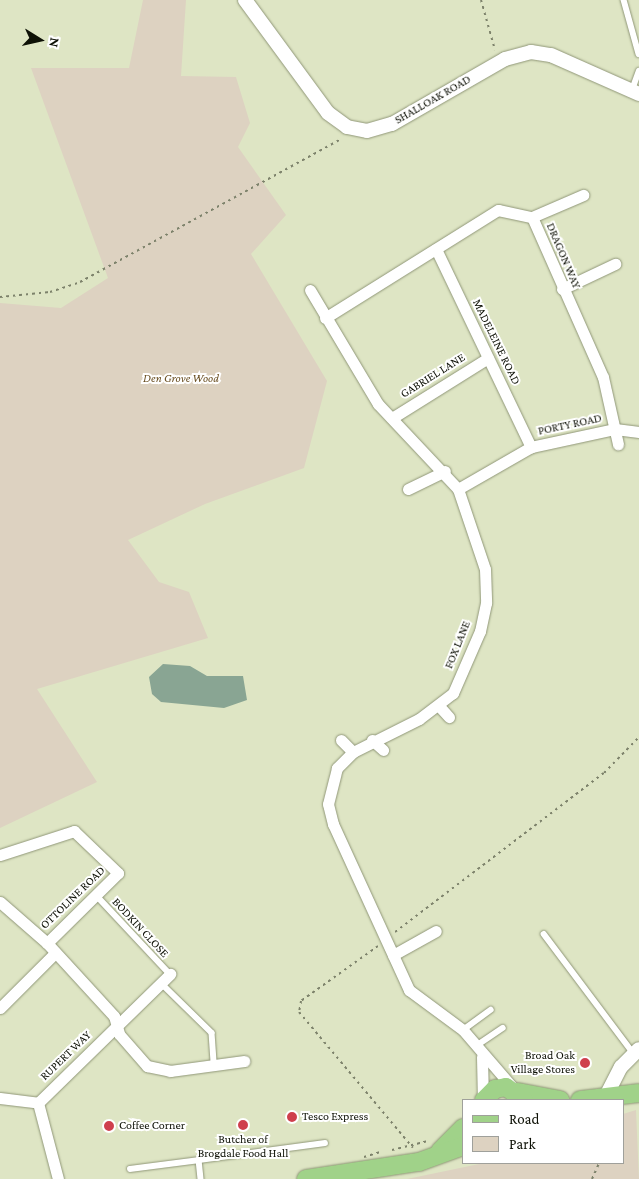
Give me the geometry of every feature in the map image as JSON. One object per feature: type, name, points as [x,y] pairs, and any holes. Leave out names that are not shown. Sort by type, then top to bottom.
[{"type":"main road","points":[[485,1099],[494,1089],[553,1099]]},
{"type":"main road","points":[[592,1099],[639,1093]]},
{"type":"main road","points":[[306,1179],[366,1171],[435,1147],[462,1129]]},
{"type":"main road","points":[[435,1147],[462,1146]]},
{"type":"street","points":[[245,0],[328,113],[347,127],[367,131]]},
{"type":"street","name":"SHALLOAK ROAD","points":[[367,131],[392,124],[505,59],[531,52],[551,55],[635,92]]},
{"type":"street","points":[[532,217],[583,195]]},
{"type":"street","name":"DRAGON WAY","points":[[325,318],[498,210],[532,217],[562,290],[603,377],[618,444]]},
{"type":"street","name":"MADELEINE ROAD","points":[[436,249],[531,447]]},
{"type":"street","points":[[562,290],[615,264]]},
{"type":"street","name":"FOX LANE","points":[[310,290],[378,404],[445,472],[458,489],[485,569],[486,604],[464,670],[439,706],[372,740],[353,752],[337,768],[328,804],[372,916],[417,1000],[463,1030],[479,1051],[519,1094]]},
{"type":"street","name":"GABRIEL LANE","points":[[392,418],[488,358]]},
{"type":"street","name":"PORTY ROAD","points":[[458,489],[531,447],[615,429],[639,432]]},
{"type":"street","points":[[408,489],[445,472]]},
{"type":"street","points":[[439,706],[449,717]]},
{"type":"street","points":[[341,740],[353,752]]},
{"type":"street","points":[[372,740],[383,750]]},
{"type":"street","name":"OTTOLINE ROAD","points":[[0,855],[74,831],[118,873],[47,943]]},
{"type":"street","points":[[0,902],[47,943],[114,1016],[119,1034],[153,1070],[244,1061]]},
{"type":"street","points":[[394,954],[436,931]]},
{"type":"street","points":[[0,1008],[55,953]]},
{"type":"street","name":"RUPERT WAY","points":[[38,1103],[170,974]]},
{"type":"street","points":[[479,1051],[484,1099]]},
{"type":"street","points":[[605,1098],[621,1067],[637,1052]]},
{"type":"street","points":[[0,1098],[38,1103],[58,1179]]},
{"type":"lane","points":[[624,0],[639,54]]},
{"type":"lane","points":[[635,92],[639,71]]},
{"type":"lane","name":"BODKIN CLOSE","points":[[96,895],[170,974]]},
{"type":"lane","points":[[544,934],[637,1052]]},
{"type":"lane","points":[[161,983],[212,1033],[214,1065]]},
{"type":"lane","points":[[463,1030],[491,1010]]},
{"type":"lane","points":[[479,1051],[503,1028]]},
{"type":"lane","points":[[130,1169],[324,1143]]},
{"type":"lane","points":[[199,1160],[201,1179]]},
{"type":"path","points":[[481,0],[492,47],[505,59]]},
{"type":"path","points":[[0,296],[50,292],[80,282],[334,142],[367,131]]},
{"type":"path","points":[[366,1171],[363,1154],[435,1147]]},
{"type":"path","points":[[592,1179],[599,1164]]},
{"type":"green space","name":"Den Grove Wood","points":[[143,0],[186,0],[181,76],[236,77],[250,123],[238,147],[286,215],[251,254],[327,381],[304,468],[205,504],[128,540],[159,582],[189,592],[208,638],[37,689],[97,782],[0,828],[0,303],[61,308],[108,278],[31,68],[129,68]]},
{"type":"green space","points":[[636,1110],[639,1179],[407,1179],[479,1164],[624,1164],[624,1114]]},
{"type":"shaded area","points":[[163,664],[190,666],[207,676],[243,676],[247,700],[224,708],[161,702],[152,694],[149,677]]},
{"type":"place","name":"Broad Oak Village Stores","points":[[585,1063]]},
{"type":"place","name":"Tesco Express","points":[[292,1117]]},
{"type":"place","name":"Butcher of Brogdale Food Hall","points":[[243,1125]]},
{"type":"place","name":"Coffee Corner","points":[[109,1126]]}]
